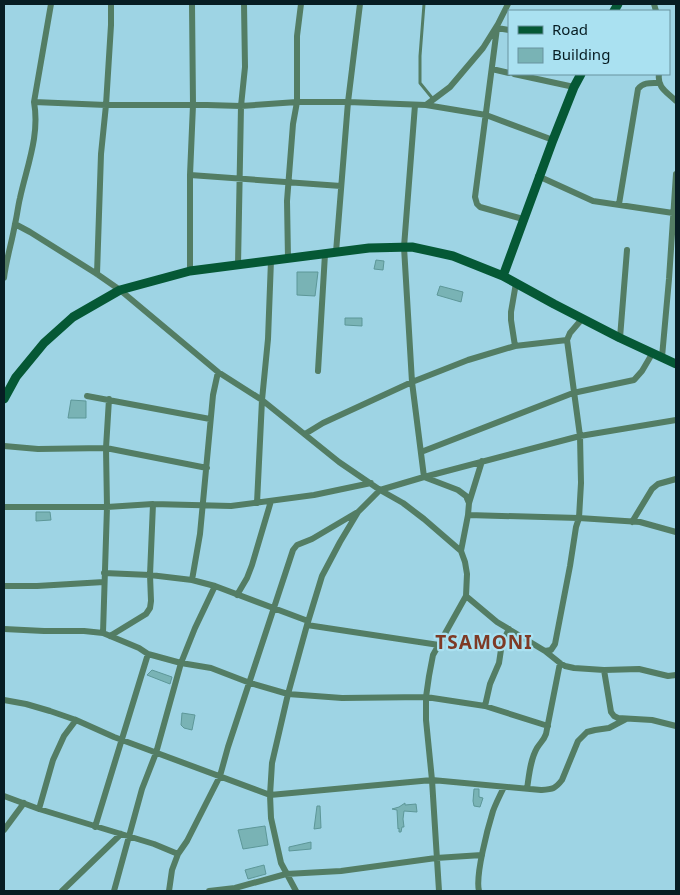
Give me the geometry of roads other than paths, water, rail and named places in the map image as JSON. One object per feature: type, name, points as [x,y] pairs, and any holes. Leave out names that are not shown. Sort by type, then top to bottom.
[{"type":"main road","points":[[503,276],[538,176],[580,75]]},
{"type":"main road","points":[[4,399],[16,377],[44,343],[73,317],[120,290],[190,271],[369,248],[412,247],[453,256],[503,276],[582,319],[676,364]]},
{"type":"street","points":[[4,278],[6,260],[16,224],[19,200],[35,138],[36,110],[34,102],[51,4]]},
{"type":"street","points":[[97,274],[101,154],[106,105],[111,4]]},
{"type":"street","points":[[190,271],[190,174],[193,106],[192,4]]},
{"type":"street","points":[[238,265],[241,106],[245,67],[244,4]]},
{"type":"street","points":[[288,258],[287,201],[293,124],[297,102],[297,36],[301,4]]},
{"type":"street","points":[[336,252],[348,102],[360,4]]},
{"type":"street","points":[[426,105],[450,87],[483,48],[498,26],[508,4]]},
{"type":"street","points":[[498,26],[508,30]]},
{"type":"street","points":[[498,26],[475,197],[480,207],[523,219]]},
{"type":"street","points":[[492,69],[508,73]]},
{"type":"street","points":[[519,75],[574,87]]},
{"type":"street","points":[[658,75],[658,83],[676,101]]},
{"type":"street","points":[[619,204],[638,89],[644,84],[658,83]]},
{"type":"street","points":[[34,102],[193,106],[241,106],[297,102],[426,105],[486,115],[552,140]]},
{"type":"street","points":[[415,105],[404,247],[412,382],[424,476]]},
{"type":"street","points":[[190,174],[341,186]]},
{"type":"street","points":[[662,357],[670,279],[676,174]]},
{"type":"street","points":[[538,176],[587,200],[674,209]]},
{"type":"street","points":[[16,224],[120,290],[218,372],[262,400],[340,462],[380,490],[403,503],[461,551],[467,574],[466,596],[433,655],[426,697],[426,720],[439,891]]},
{"type":"street","points":[[620,338],[627,250]]},
{"type":"street","points":[[318,371],[325,254]]},
{"type":"street","points":[[257,503],[262,400],[268,339],[271,260]]},
{"type":"street","points":[[515,346],[511,320],[516,283]]},
{"type":"street","points":[[545,651],[551,650],[555,644],[579,518],[581,484],[580,436],[567,340],[570,333],[582,319]]},
{"type":"street","points":[[305,434],[323,423],[412,382],[468,360],[515,346],[567,340]]},
{"type":"street","points":[[421,452],[573,393],[634,380],[652,354]]},
{"type":"street","points":[[192,580],[200,534],[210,419],[218,372]]},
{"type":"street","points":[[87,396],[210,419]]},
{"type":"street","points":[[106,635],[104,573],[107,507],[106,448],[109,399]]},
{"type":"street","points":[[296,891],[281,864],[270,818],[272,763],[288,694],[322,576],[358,512],[380,490],[424,476],[580,436],[676,420]]},
{"type":"street","points":[[4,446],[38,449],[106,448],[207,468]]},
{"type":"street","points":[[461,551],[469,503],[482,461]]},
{"type":"street","points":[[424,476],[458,490],[466,496],[469,503]]},
{"type":"street","points":[[632,522],[652,489],[658,484],[676,479]]},
{"type":"street","points":[[4,507],[107,507],[153,504],[231,506],[314,495],[371,483]]},
{"type":"street","points":[[237,595],[252,565],[271,501]]},
{"type":"street","points":[[106,635],[146,614],[150,608],[153,504]]},
{"type":"street","points":[[169,891],[172,870],[178,854],[187,841],[220,776],[294,547],[312,539],[358,512]]},
{"type":"street","points":[[468,515],[579,518],[632,522],[676,532]]},
{"type":"street","points":[[104,573],[150,575],[192,580],[215,586],[308,623],[342,631],[439,644]]},
{"type":"street","points":[[4,586],[104,582]]},
{"type":"street","points":[[114,891],[142,789],[156,753],[181,663],[215,586]]},
{"type":"street","points":[[466,596],[497,622],[545,651],[565,666],[604,670],[639,669],[668,676],[676,675]]},
{"type":"street","points":[[4,629],[84,631],[106,635],[139,648],[148,654],[181,663],[211,668],[250,683],[288,694],[342,698],[426,697],[485,706],[548,726]]},
{"type":"street","points":[[485,706],[490,684],[499,663],[502,643],[509,629]]},
{"type":"street","points":[[95,826],[148,654]]},
{"type":"street","points":[[527,789],[534,755],[546,734],[560,663]]},
{"type":"street","points":[[604,670],[611,712],[614,716],[618,718],[652,720],[676,726]]},
{"type":"street","points":[[4,700],[26,704],[76,720],[122,740],[270,795],[432,780],[553,790],[562,780],[578,741],[587,732],[609,728],[626,718]]},
{"type":"street","points":[[39,809],[53,760],[64,736],[76,720]]},
{"type":"street","points":[[479,891],[477,886],[482,855],[493,811],[504,787]]},
{"type":"street","points":[[4,796],[39,809],[154,844],[178,854]]},
{"type":"street","points":[[4,830],[24,804]]},
{"type":"street","points":[[62,891],[121,834]]},
{"type":"street","points":[[209,891],[236,890],[286,874],[341,871],[436,858],[482,855]]},
{"type":"lane","points":[[424,4],[420,83],[433,100]]},
{"type":"district","name":"TSAMONI","points":[[484,642]]}]
